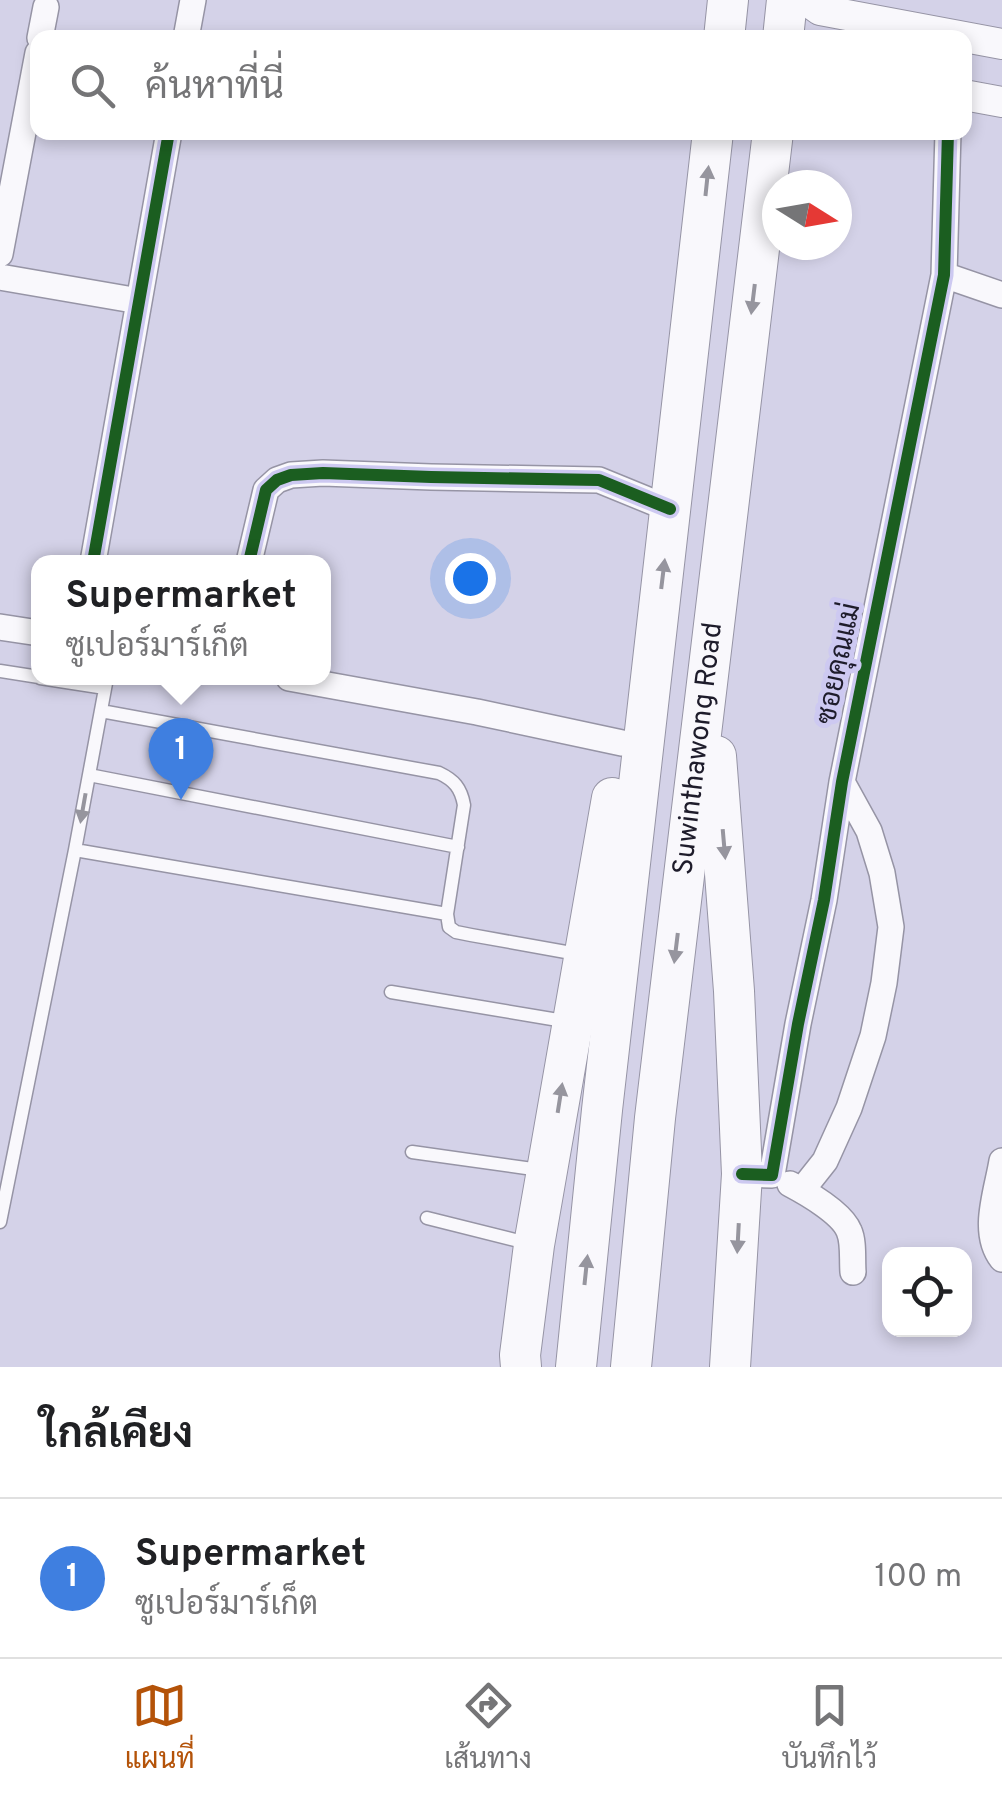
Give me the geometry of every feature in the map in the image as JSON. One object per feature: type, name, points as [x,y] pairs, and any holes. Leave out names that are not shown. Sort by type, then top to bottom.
[{"type":"highway","points":[[725,30],[728,0]]},
{"type":"highway","points":[[784,30],[787,0]]},
{"type":"highway","name":"Suwinthawong Road","points":[[576,1367],[712,140]]},
{"type":"highway","name":"Suwinthawong Road","points":[[631,1367],[656,1118],[772,140]]},
{"type":"highway","points":[[521,1367],[534,1245],[622,742],[652,670]]},
{"type":"highway","points":[[709,677],[726,857],[736,1028],[757,1175],[730,1367]]},
{"type":"street","points":[[187,30],[193,0]]},
{"type":"street","points":[[806,0],[820,10],[927,30]]},
{"type":"street","points":[[42,30],[46,7]]},
{"type":"street","points":[[972,38],[1002,44]]},
{"type":"street","points":[[0,254],[30,95]]},
{"type":"street","points":[[972,97],[1002,102]]},
{"type":"street","points":[[94,555],[168,140]]},
{"type":"street","name":"ซอยคุณแม่","points":[[757,1175],[798,1024],[824,900],[842,782],[944,275],[948,140]]},
{"type":"street","points":[[944,275],[1002,295]]},
{"type":"street","points":[[0,277],[139,301]]},
{"type":"street","points":[[251,555],[266,490],[290,474],[599,480],[670,508]]},
{"type":"street","points":[[0,626],[31,632]]},
{"type":"street","points":[[328,685],[622,742]]},
{"type":"street","points":[[802,1190],[825,1161],[849,1108],[873,1036],[891,927],[870,831],[842,782]]},
{"type":"street","points":[[1002,1160],[991,1228],[994,1248],[1002,1259]]},
{"type":"street","points":[[757,1175],[802,1190],[844,1223],[851,1233],[853,1272]]},
{"type":"lane","points":[[0,671],[31,676]]},
{"type":"lane","points":[[0,1222],[106,685]]},
{"type":"lane","points":[[101,711],[439,773],[452,780],[462,793],[464,805],[447,914],[449,926],[456,932],[584,955]]},
{"type":"lane","points":[[89,775],[458,847]]},
{"type":"lane","points":[[75,850],[447,914]]},
{"type":"lane","points":[[391,992],[572,1022]]},
{"type":"lane","points":[[412,1152],[547,1172]]},
{"type":"lane","points":[[427,1218],[534,1245]]},
{"type":"cycle path","points":[[94,555],[168,140]]},
{"type":"cycle path","points":[[742,1174],[772,1175],[842,782],[944,275],[948,140]]},
{"type":"cycle path","points":[[251,555],[266,490],[291,475],[599,480],[670,509]]},
{"type":"place","name":"Supermarket","points":[[181,800]]}]
